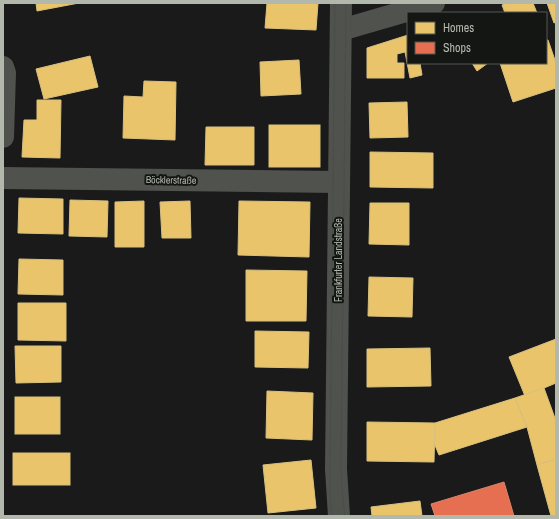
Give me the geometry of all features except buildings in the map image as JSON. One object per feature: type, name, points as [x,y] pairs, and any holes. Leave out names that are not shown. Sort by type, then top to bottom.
[{"type":"street","name":"Frankfurter Landstraße","points":[[339,516],[336,469],[341,3]]},
{"type":"street","points":[[340,30],[434,3]]},
{"type":"street","points":[[3,67],[5,73],[3,137]]},
{"type":"street","name":"Böcklerstraße","points":[[3,178],[338,182]]},
{"type":"tram line","points":[[332,516],[330,470],[335,3]]},
{"type":"tram line","points":[[345,516],[341,469],[346,3]]}]
